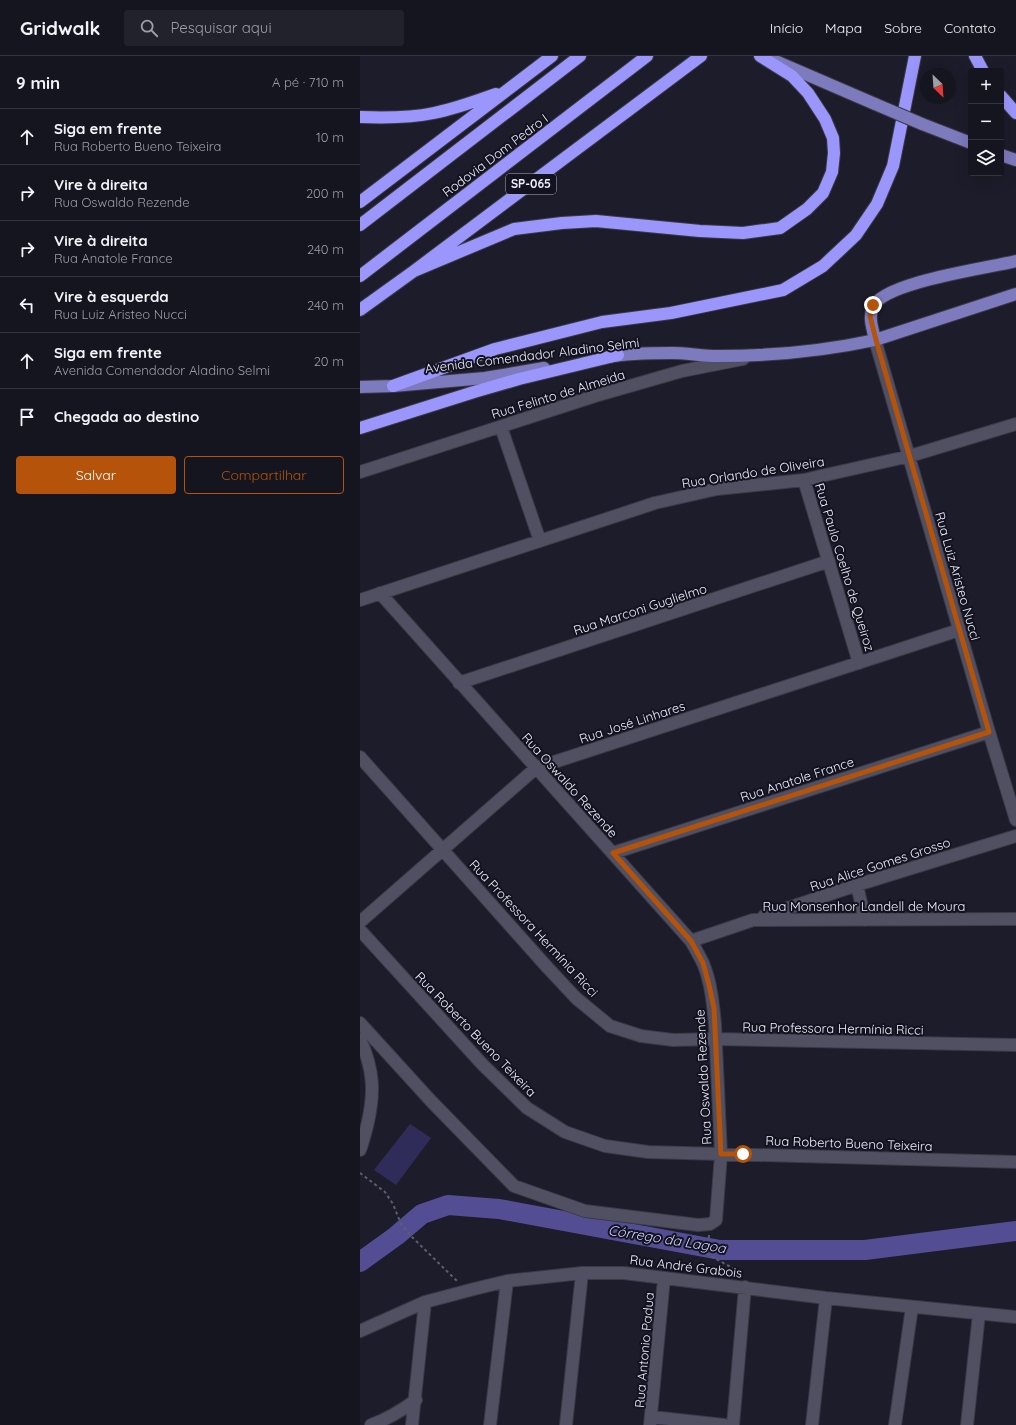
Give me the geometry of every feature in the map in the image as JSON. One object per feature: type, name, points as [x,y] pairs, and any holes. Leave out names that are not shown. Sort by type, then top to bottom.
[{"type":"highway","points":[[360,202],[552,56]]},
{"type":"highway","name":"Rodovia Dom Pedro I","points":[[360,225],[580,56]]},
{"type":"highway","name":"Rodovia Dom Pedro I","points":[[360,276],[647,56]]},
{"type":"highway","name":"SP-065","points":[[360,310],[701,56]]},
{"type":"highway","points":[[414,271],[514,229],[596,222],[742,233],[780,228],[807,209],[822,193],[832,172],[834,154],[833,138],[825,119],[808,93],[792,76],[760,56]]},
{"type":"highway","points":[[393,386],[495,349],[602,322],[671,313],[784,290],[823,266],[856,235],[877,204],[893,166],[915,56]]},
{"type":"highway","points":[[975,56],[981,68]]},
{"type":"highway","points":[[360,117],[408,117],[435,113],[463,106],[507,91]]},
{"type":"highway","points":[[1004,99],[1016,113]]},
{"type":"highway","points":[[360,428],[512,381],[618,355]]},
{"type":"main road","points":[[764,56],[968,143]]},
{"type":"main road","points":[[1004,156],[1016,160]]},
{"type":"main road","points":[[876,340],[870,316],[873,305],[887,294],[912,284],[934,278],[1016,261]]},
{"type":"main road","name":"Avenida Comendador Aladino Selmi","points":[[360,387],[393,386],[485,378],[618,355],[672,353],[716,356],[768,354],[824,348],[876,340],[1016,294]]},
{"type":"street","name":"Rua Luiz Aristeo Nucci","points":[[876,340],[959,630],[1016,820]]},
{"type":"street","name":"Rua Felinto de Almeida","points":[[360,472],[595,396],[682,371],[768,354]]},
{"type":"street","name":"Rua Orlando de Oliveira","points":[[360,600],[662,502],[717,489],[804,480],[910,456],[1016,424]]},
{"type":"street","points":[[501,426],[540,541]]},
{"type":"street","name":"Rua Paulo Coelho de Queiroz","points":[[804,480],[859,663]]},
{"type":"street","name":"Rua Marconi Guglielmo","points":[[459,683],[829,561]]},
{"type":"street","name":"Rua Oswaldo Rezende","points":[[360,1023],[431,1101],[514,1186],[585,1211],[698,1224],[710,1224],[716,1220],[721,1154],[714,1008],[703,963],[691,941],[380,593]]},
{"type":"street","name":"Rua José Linhares","points":[[360,922],[536,768],[959,630]]},
{"type":"street","name":"Rua Anatole France","points":[[613,853],[989,732]]},
{"type":"street","name":"Rua Professora Hermínia Ricci","points":[[360,757],[556,977],[576,998],[610,1026],[641,1036],[673,1040],[715,1039],[1016,1045]]},
{"type":"street","name":"Rua Alice Gomes Grosso","points":[[753,920],[857,885],[1016,836]]},
{"type":"street","points":[[857,885],[865,920]]},
{"type":"street","name":"Rua Monsenhor Landell de Moura","points":[[691,941],[753,920],[1016,919]]},
{"type":"street","name":"Rua Roberto Bueno Teixeira","points":[[360,930],[483,1065],[527,1108],[565,1132],[605,1146],[648,1152],[1016,1162]]},
{"type":"street","points":[[360,1039],[368,1058],[372,1078],[373,1094],[371,1110],[360,1150]]},
{"type":"street","points":[[566,1425],[582,1273]]},
{"type":"street","name":"Rua André Grabois","points":[[360,1331],[425,1302],[469,1290],[507,1281],[582,1273],[624,1273],[826,1298],[1016,1317]]},
{"type":"street","name":"Rua Antonio Padua","points":[[651,1421],[664,1278]]},
{"type":"street","points":[[490,1425],[507,1281]]},
{"type":"street","points":[[733,1425],[745,1287]]},
{"type":"street","points":[[812,1425],[826,1298]]},
{"type":"street","points":[[412,1425],[416,1400],[425,1302]]},
{"type":"street","points":[[895,1425],[912,1307]]},
{"type":"street","points":[[967,1425],[979,1314]]},
{"type":"street","points":[[371,1425],[395,1415],[416,1400]]},
{"type":"street","points":[[651,1421],[724,1425]]},
{"type":"path","points":[[360,1174],[385,1192],[393,1204],[401,1224],[412,1238],[454,1278],[469,1290]]},
{"type":"path","points":[[709,1235],[707,1254],[740,1272],[745,1287]]},
{"type":"shaded area","points":[[410,1124],[431,1138],[396,1185],[374,1170]]},
{"type":"waterway","name":"Córrego da Lagoa","points":[[360,1262],[396,1236],[422,1214],[448,1205],[499,1209],[720,1250],[865,1250],[1016,1231]]},
{"type":"route","points":[[743,1154],[721,1154],[714,1008],[703,963],[691,941],[613,853],[989,732],[876,340],[870,316],[873,305]]}]
